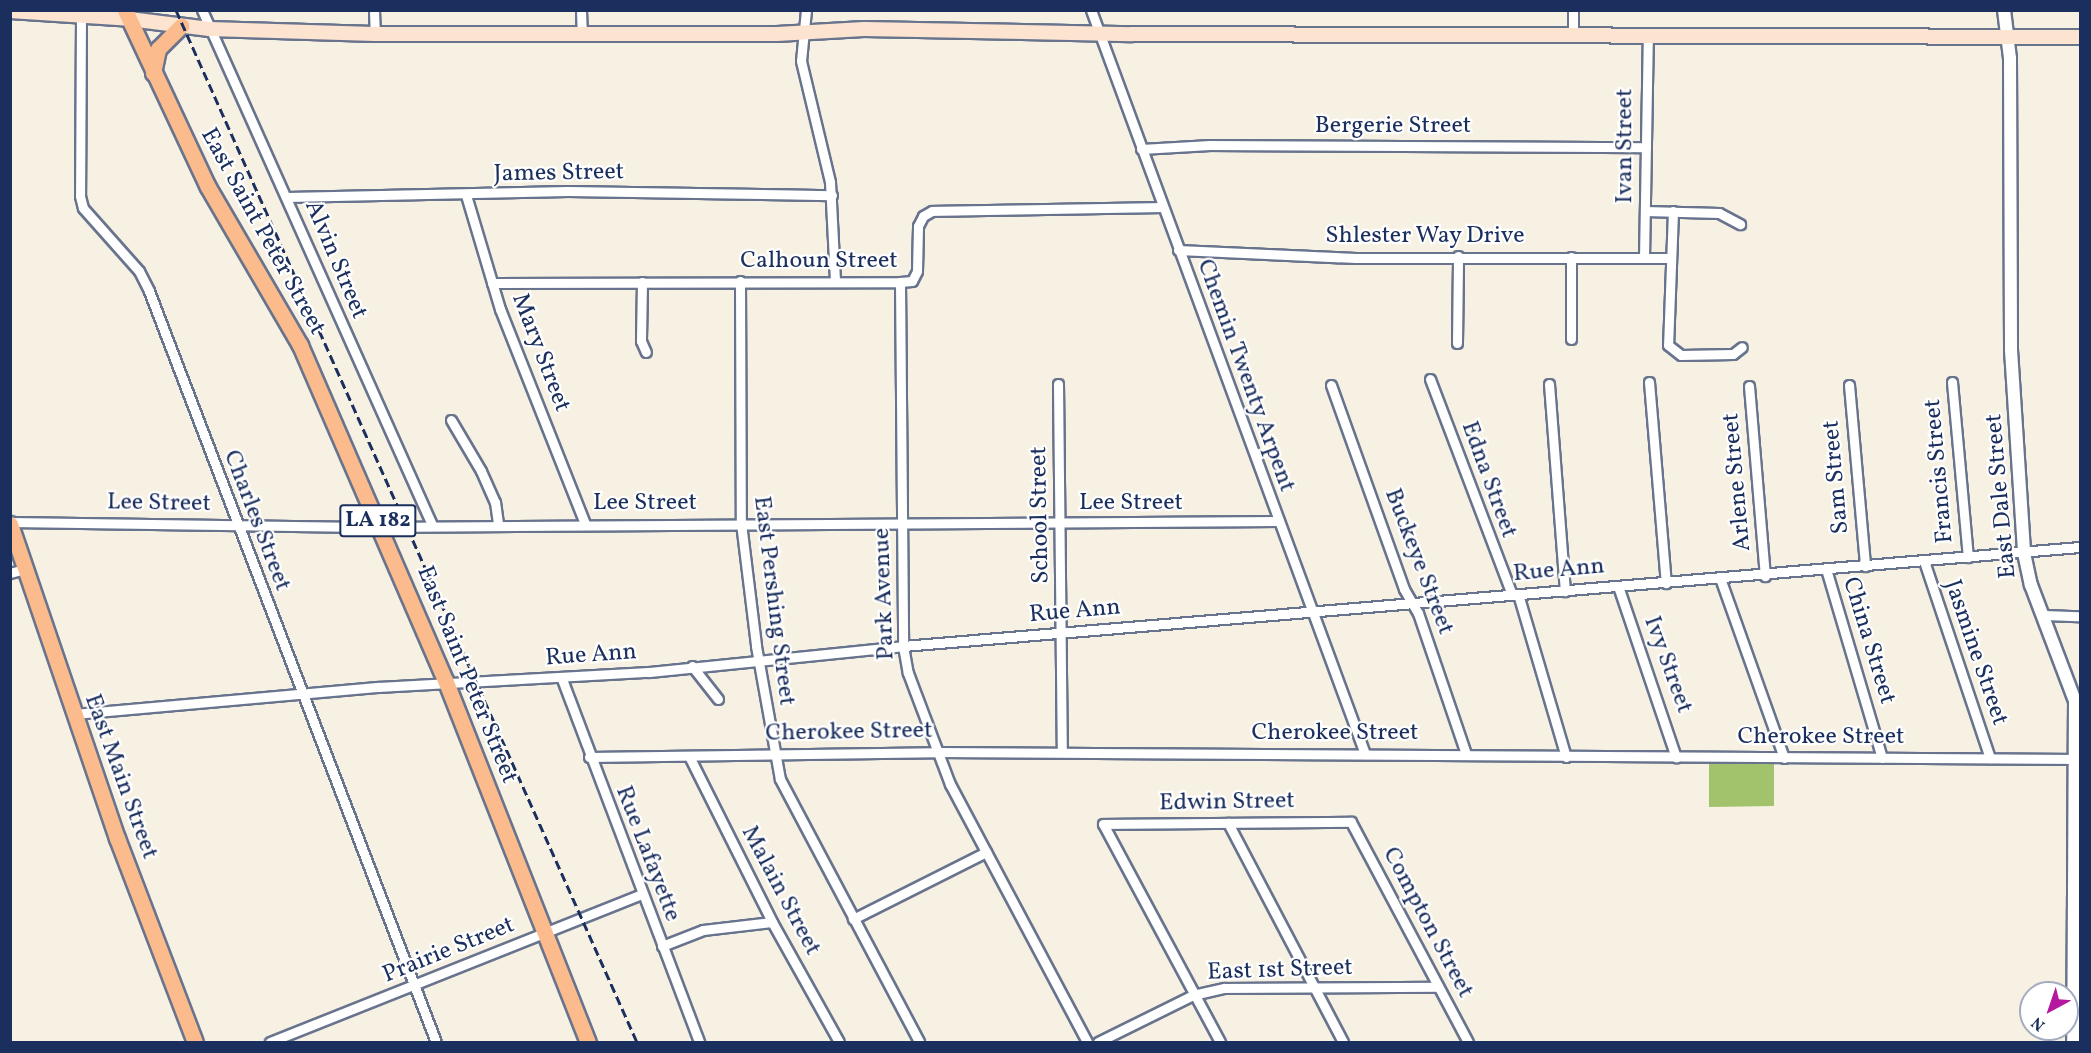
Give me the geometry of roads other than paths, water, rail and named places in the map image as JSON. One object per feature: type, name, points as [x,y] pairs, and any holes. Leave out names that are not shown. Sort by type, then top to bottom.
[{"type":"main road","points":[[10,11],[81,17],[127,15],[209,29],[375,34],[582,35],[864,29],[2080,37]]},
{"type":"main road","name":"East Saint Peter Street","points":[[127,15],[208,187],[300,345],[381,527],[446,682],[588,1042]]},
{"type":"main road","points":[[153,73],[158,50],[181,26]]},
{"type":"main road","name":"East Main Street","points":[[10,523],[18,571],[195,1042]]},
{"type":"street","name":"Alvin Street","points":[[202,10],[432,525]]},
{"type":"street","points":[[374,10],[375,34]]},
{"type":"street","points":[[581,10],[582,35]]},
{"type":"street","points":[[806,10],[801,61],[832,195],[835,280]]},
{"type":"street","name":"Chemin Twenty Arpent","points":[[1091,10],[1160,207],[1365,754]]},
{"type":"street","points":[[1572,10],[1573,34]]},
{"type":"street","name":"East Dale Street","points":[[2004,10],[2010,36],[2011,350],[2024,553],[2042,615],[2075,701],[2077,944],[2073,1042]]},
{"type":"street","name":"Charles Street","points":[[81,17],[83,208],[139,271],[149,291],[436,1042]]},
{"type":"street","name":"Ivan Street","points":[[1644,258],[1648,35]]},
{"type":"street","name":"Bergerie Street","points":[[1141,149],[1210,145],[1646,147]]},
{"type":"street","name":"James Street","points":[[287,197],[465,195],[568,191],[832,195]]},
{"type":"street","name":"Mary Street","points":[[465,195],[492,283],[585,524]]},
{"type":"street","name":"Calhoun Street","points":[[492,283],[912,281],[917,271],[918,226],[923,216],[932,211],[1160,207]]},
{"type":"street","points":[[1645,211],[1719,213],[1740,224]]},
{"type":"street","points":[[1673,212],[1668,345],[1681,356],[1733,354],[1742,347]]},
{"type":"street","name":"Shlester Way Drive","points":[[1178,250],[1356,258],[1458,256],[1671,258]]},
{"type":"street","points":[[1457,343],[1458,256]]},
{"type":"street","points":[[1571,257],[1571,339]]},
{"type":"street","name":"East Pershing Street","points":[[740,281],[741,523],[774,753],[780,779],[919,1042]]},
{"type":"street","points":[[642,282],[641,341],[646,352]]},
{"type":"street","name":"Park Avenue","points":[[900,282],[903,646],[908,674],[936,752],[986,852],[1087,1042]]},
{"type":"street","name":"Edna Street","points":[[1430,379],[1515,594],[1566,757]]},
{"type":"street","points":[[1649,382],[1666,583]]},
{"type":"street","name":"Francis Street","points":[[1952,382],[1968,557]]},
{"type":"street","name":"School Street","points":[[1059,384],[1062,752]]},
{"type":"street","points":[[1550,384],[1565,591]]},
{"type":"street","name":"Buckeye Street","points":[[1331,385],[1466,754]]},
{"type":"street","name":"Sam Street","points":[[1849,385],[1865,566]]},
{"type":"street","name":"Arlene Street","points":[[1749,386],[1765,576]]},
{"type":"street","points":[[451,420],[481,471],[495,502],[498,523]]},
{"type":"street","name":"Lee Street","points":[[10,523],[381,527],[498,523],[1279,521]]},
{"type":"street","name":"Rue Ann","points":[[73,714],[446,682],[562,679],[760,658],[1412,602],[1765,576],[2080,547]]},
{"type":"street","name":"Jasmine Street","points":[[1924,561],[1990,758]]},
{"type":"street","name":"China Street","points":[[1826,569],[1882,758]]},
{"type":"street","points":[[1720,578],[1784,758]]},
{"type":"street","name":"Ivy Street","points":[[1618,586],[1676,757]]},
{"type":"street","points":[[2042,615],[2080,616]]},
{"type":"street","points":[[692,666],[718,699]]},
{"type":"street","name":"Rue Lafayette","points":[[562,679],[589,757],[699,1042]]},
{"type":"street","name":"Cherokee Street","points":[[589,757],[774,753],[1062,752],[2077,759]]},
{"type":"street","name":"Malain Street","points":[[689,756],[772,922],[839,1042]]},
{"type":"street","name":"Edwin Street","points":[[1193,995],[1103,824],[1351,822]]},
{"type":"street","name":"Compton Street","points":[[1351,822],[1468,1042]]},
{"type":"street","points":[[1228,823],[1343,1042]]},
{"type":"street","points":[[853,919],[986,852]]},
{"type":"street","name":"Prairie Street","points":[[270,1042],[642,894]]},
{"type":"street","points":[[662,946],[703,930],[772,922]]},
{"type":"street","name":"East 1st Street","points":[[1098,1042],[1193,995],[1224,988],[1438,987]]},
{"type":"street","points":[[1193,995],[1220,1042]]},
{"type":"railway","points":[[176,10],[637,1042]]}]
